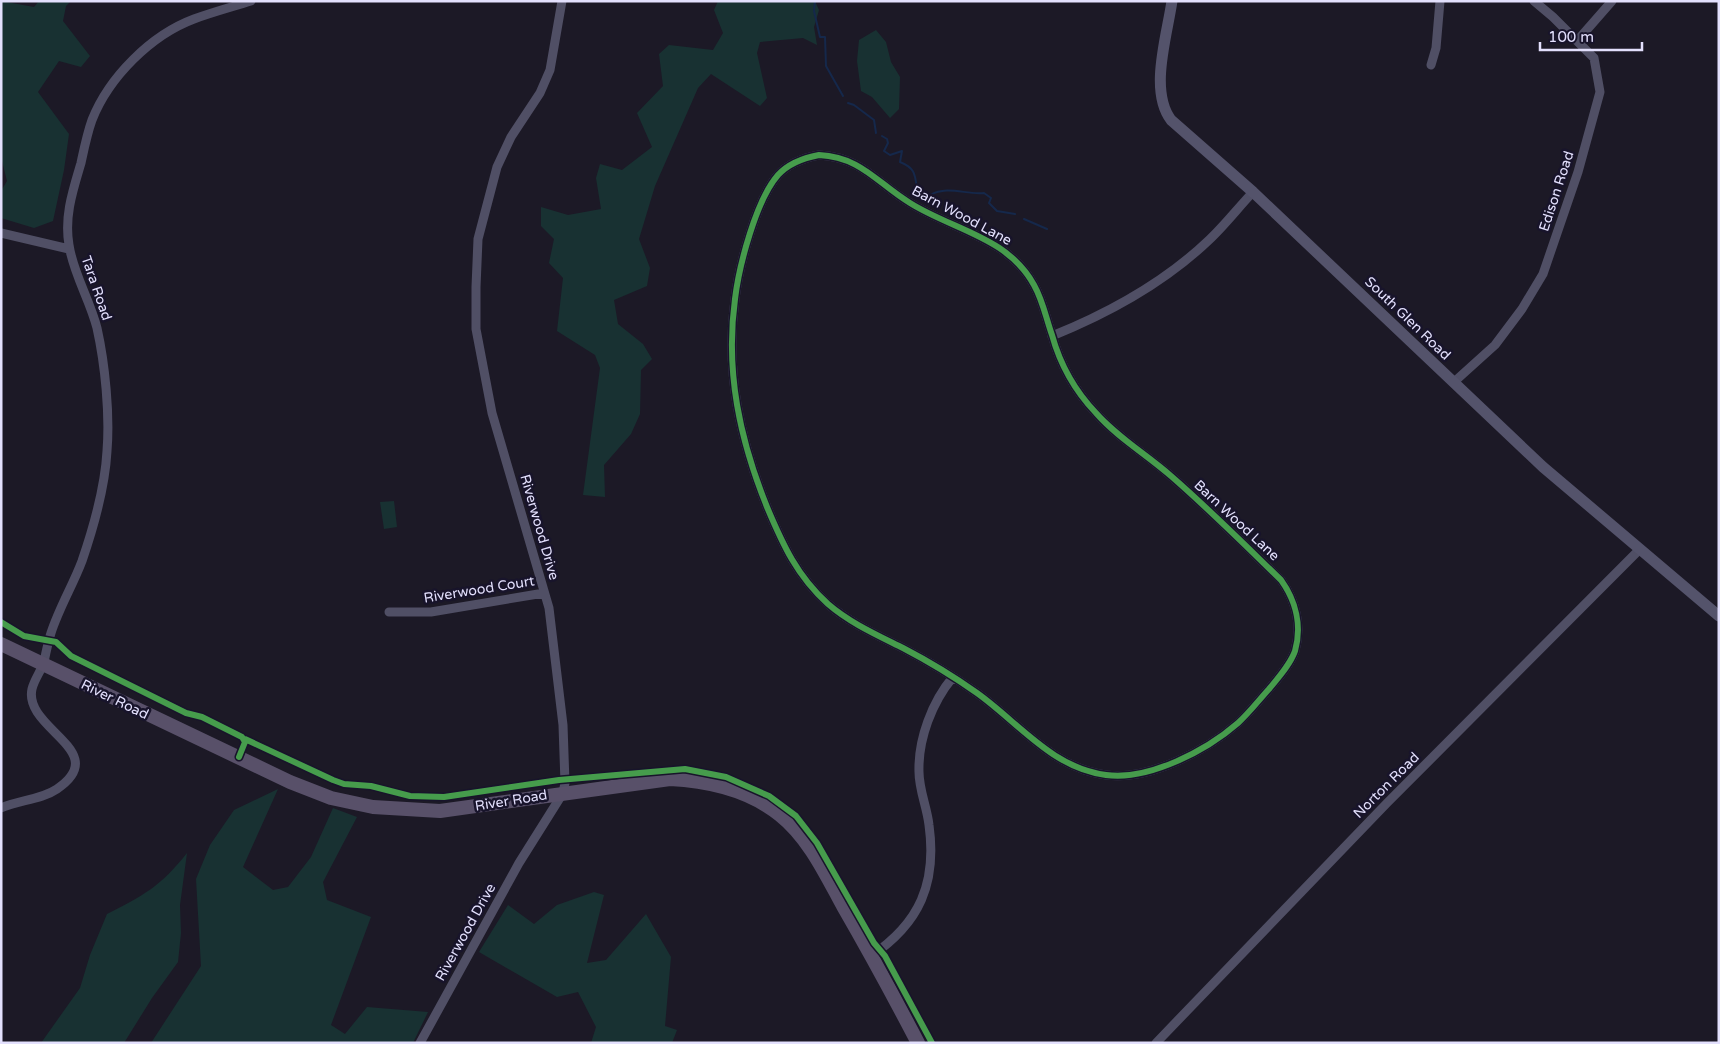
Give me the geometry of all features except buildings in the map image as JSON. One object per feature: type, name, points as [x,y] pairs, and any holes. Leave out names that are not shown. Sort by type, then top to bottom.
[{"type":"main road","name":"South Glen Road","points":[[1172,1],[1160,85],[1163,106],[1175,124],[1253,192],[1543,466],[1719,616]]},
{"type":"main road","name":"River Road","points":[[1,644],[290,782],[331,798],[373,807],[440,811],[563,792],[670,779],[704,782],[745,795],[780,815],[797,832],[820,864],[918,1043]]},
{"type":"street","name":"Tara Road","points":[[1,808],[56,790],[67,780],[74,769],[74,756],[68,744],[45,724],[32,704],[32,689],[43,664],[51,633],[82,561],[98,505],[107,450],[105,390],[97,328],[69,249],[66,230],[69,206],[92,120],[105,95],[121,74],[160,36],[193,19],[251,1]]},
{"type":"street","name":"Riverwood Drive","points":[[420,1043],[518,863],[563,792],[565,783],[562,717],[549,608],[492,413],[476,329],[478,238],[498,167],[511,137],[540,93],[550,70],[562,1]]},
{"type":"street","points":[[1431,65],[1436,48],[1440,1]]},
{"type":"street","name":"Edison Road","points":[[1454,382],[1494,345],[1522,309],[1543,274],[1578,172],[1600,92],[1594,58],[1534,1]]},
{"type":"street","points":[[1577,41],[1612,1]]},
{"type":"street","name":"Barn Wood Lane","points":[[818,155],[832,156],[852,162],[875,176],[910,203],[988,241],[1009,254],[1034,284],[1062,363],[1077,389],[1095,413],[1116,434],[1170,475],[1281,580],[1290,593],[1298,618],[1298,632],[1294,653],[1282,673],[1240,722],[1198,750],[1169,764],[1136,774],[1108,775],[1079,769],[1057,758],[977,693],[953,677],[922,658],[876,636],[830,606],[800,576],[782,543],[743,441],[732,373],[730,343],[735,297],[744,252],[765,194],[777,175],[794,162],[818,155]]},
{"type":"street","points":[[1052,336],[1082,324],[1134,297],[1170,273],[1209,240],[1253,192]]},
{"type":"street","points":[[1,233],[69,249]]},
{"type":"street","name":"Norton Road","points":[[1156,1043],[1386,803],[1640,549]]},
{"type":"street","name":"Riverwood Court","points":[[389,612],[431,612],[544,593]]},
{"type":"street","points":[[872,956],[904,930],[922,903],[928,882],[930,851],[929,825],[919,772],[922,745],[940,692],[953,677]]},
{"type":"green space","points":[[1,1],[34,7],[39,1],[71,1],[66,6],[63,21],[90,56],[81,67],[59,61],[38,92],[69,134],[64,170],[53,221],[34,228],[1,218],[1,191],[7,181],[1,157]]},
{"type":"green space","points":[[718,1],[815,1],[819,10],[814,27],[817,45],[803,38],[760,42],[757,53],[767,98],[760,106],[711,74],[698,88],[655,186],[639,239],[650,268],[647,286],[614,300],[618,324],[643,344],[652,359],[641,370],[640,414],[631,434],[604,465],[605,497],[583,495],[600,368],[595,355],[557,331],[563,278],[549,263],[554,239],[541,226],[541,207],[568,215],[601,209],[596,178],[600,164],[622,170],[652,147],[637,113],[663,86],[659,54],[669,45],[713,50],[723,33],[714,10]]},
{"type":"green space","points":[[876,30],[886,42],[891,62],[900,77],[899,109],[890,118],[872,97],[861,91],[857,61],[859,40]]},
{"type":"green space","points":[[394,501],[397,527],[384,529],[380,502]]},
{"type":"green space","points":[[278,789],[243,867],[273,890],[288,887],[311,857],[333,808],[357,817],[323,882],[327,900],[371,917],[331,1025],[345,1034],[367,1007],[428,1012],[413,1043],[151,1043],[201,966],[196,879],[210,845],[234,810]]},
{"type":"green space","points":[[187,853],[180,905],[181,933],[178,962],[152,998],[124,1043],[41,1043],[80,988],[90,955],[107,914],[151,889],[169,874]]},
{"type":"green space","points":[[594,892],[604,895],[587,963],[606,960],[646,914],[671,957],[665,1026],[677,1030],[672,1043],[591,1043],[596,1027],[578,992],[557,997],[479,952],[508,905],[534,924],[557,905]]},
{"type":"waterway","points":[[815,1],[814,11],[820,37],[825,37],[826,66],[843,96]]},
{"type":"waterway","points":[[848,103],[854,105],[874,120],[876,133]]},
{"type":"waterway","points":[[882,136],[887,139],[888,143],[884,151],[890,155],[902,151],[900,162],[911,169],[915,175],[917,189],[923,192]]},
{"type":"waterway","points":[[930,195],[950,190],[984,193],[991,198],[989,203],[997,211],[1015,214]]},
{"type":"waterway","points":[[1024,219],[1047,229]]},
{"type":"cycle path","points":[[819,155],[834,157],[858,166],[910,203],[995,245],[1010,256],[1023,269],[1034,285],[1064,367],[1088,405],[1113,430],[1162,468],[1199,501],[1281,580],[1294,605],[1298,623],[1295,651],[1287,666],[1269,689],[1242,719],[1225,733],[1194,753],[1177,761],[1140,773],[1123,776],[1087,771],[1069,763],[1037,743],[977,693],[950,675],[845,617],[828,604],[799,571],[773,521],[749,457],[737,405],[732,353],[732,326],[740,269],[756,217],[770,186],[787,167],[819,155]]},
{"type":"cycle path","points":[[1,622],[24,636],[56,642],[71,656],[186,713],[202,717],[242,737],[245,742],[239,757]]},
{"type":"cycle path","points":[[245,739],[344,784],[371,786],[410,796],[444,797],[559,780],[685,769],[726,777],[769,796],[796,816],[817,843],[874,943],[885,956],[932,1043]]}]
